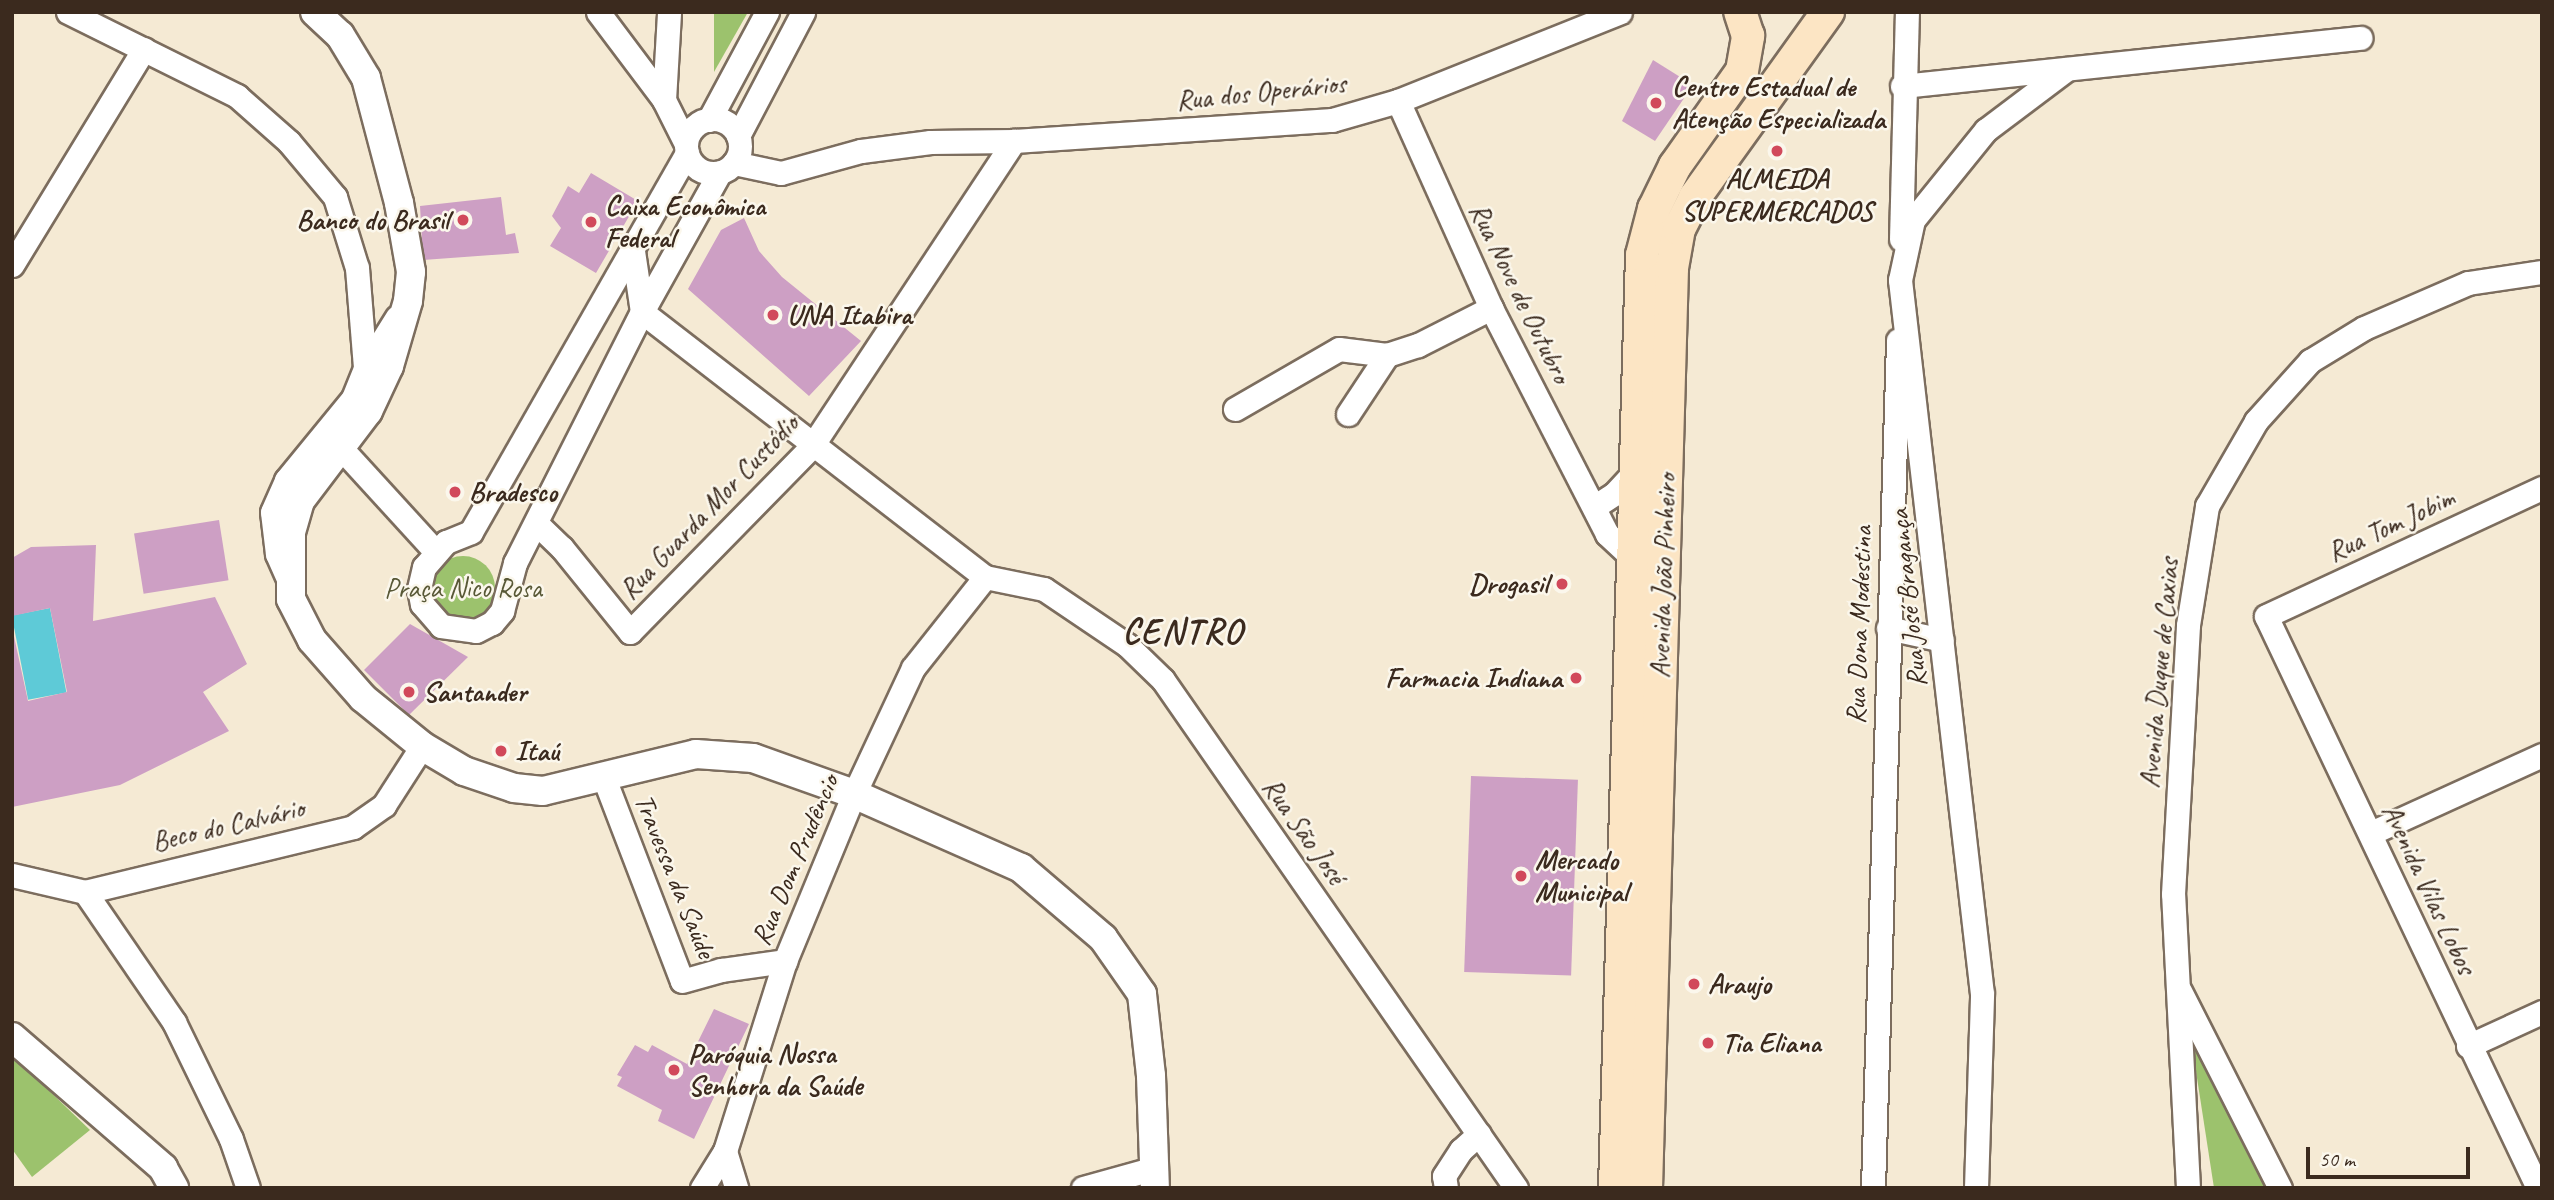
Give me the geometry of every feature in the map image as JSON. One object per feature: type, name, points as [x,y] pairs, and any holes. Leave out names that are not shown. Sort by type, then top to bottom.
[{"type":"main road","name":"Avenida João Pinheiro","points":[[1615,1188],[1631,556],[1637,469],[1642,255],[1654,209],[1675,166],[1742,71],[1748,36],[1740,12]]},
{"type":"main road","name":"Avenida João Pinheiro","points":[[1646,1188],[1672,268],[1679,229],[1695,197],[1828,12]]},
{"type":"street","points":[[68,12],[237,96],[289,142],[335,197],[357,268],[365,368]]},
{"type":"street","points":[[315,12],[340,35],[366,78],[400,203],[411,272],[408,301],[389,366],[368,411],[300,501],[291,532],[291,599],[312,640],[363,698],[422,746],[464,771],[514,788],[543,791],[604,778],[649,762],[696,754],[753,758],[854,794],[1021,868],[1103,939],[1142,994],[1155,1178],[1083,1188]]},
{"type":"street","points":[[598,12],[629,59],[664,100],[696,167],[727,167]]},
{"type":"street","points":[[664,100],[670,12]]},
{"type":"street","points":[[767,12],[686,149],[633,251],[471,532],[435,551],[424,568],[419,589],[422,604],[442,626],[476,631],[502,611],[515,563],[642,312],[727,167],[738,136],[803,12]]},
{"type":"street","name":"Rua dos Operários","points":[[727,167],[781,173],[860,152],[930,142],[1014,141],[1332,120],[1398,101],[1620,12]]},
{"type":"street","name":"Rua Dona Modestina","points":[[1872,1188],[1900,280],[1902,15]]},
{"type":"street","points":[[1902,86],[2360,38]]},
{"type":"street","points":[[629,59],[651,55],[668,41]]},
{"type":"street","points":[[12,265],[144,49]]},
{"type":"street","name":"Rua José Bragança","points":[[1976,1188],[1982,994],[1900,280],[1913,220],[1986,130],[2067,69]]},
{"type":"street","points":[[664,100],[704,121],[726,122],[738,136]]},
{"type":"street","name":"Rua Nove de Outubro","points":[[1398,101],[1491,308],[1607,534],[1631,556]]},
{"type":"street","name":"Rua Guarda Mor Custódio","points":[[536,523],[562,548],[630,632],[812,446],[1014,141]]},
{"type":"street","points":[[633,251],[642,312],[812,446],[985,577]]},
{"type":"street","name":"Avenida Duque de Caxias","points":[[2188,1188],[2175,981],[2173,894],[2188,625],[2207,506],[2256,421],[2310,361],[2364,328],[2468,283],[2542,272]]},
{"type":"street","points":[[289,581],[277,554],[272,512],[286,480],[353,398],[365,368],[408,301]]},
{"type":"street","points":[[1235,409],[1339,349],[1387,355],[1419,345],[1491,308]]},
{"type":"street","points":[[1348,414],[1387,355]]},
{"type":"street","points":[[340,447],[435,551]]},
{"type":"street","points":[[1594,507],[1614,494],[1637,469]]},
{"type":"street","name":"Rua Tom Jobim","points":[[2266,616],[2542,488]]},
{"type":"street","name":"Rua Dom Prudêncio","points":[[702,1188],[725,1151],[785,961],[854,794],[913,668],[985,577]]},
{"type":"street","name":"Rua São José","points":[[985,577],[1044,589],[1127,645],[1163,680],[1516,1188]]},
{"type":"street","name":"Avenida Vilas Lobos","points":[[2266,616],[2371,833],[2468,1046],[2538,1188]]},
{"type":"street","points":[[1888,628],[1942,639]]},
{"type":"street","name":"Beco do Calvário","points":[[12,875],[85,892],[353,827],[384,805],[422,746]]},
{"type":"street","points":[[2371,833],[2542,755]]},
{"type":"street","name":"Travessa da Saúde","points":[[604,778],[682,981],[721,970],[785,961]]},
{"type":"street","points":[[85,892],[174,1022],[231,1139],[248,1188]]},
{"type":"street","name":"Avenida Duque de Caxias","points":[[2175,981],[2280,1188]]},
{"type":"street","points":[[2468,1046],[2542,1013]]},
{"type":"street","points":[[12,1037],[163,1168],[174,1188]]},
{"type":"street","points":[[1446,1188],[1444,1176],[1461,1150],[1479,1134]]},
{"type":"street","points":[[725,1151],[736,1188]]},
{"type":"green space","points":[[714,12],[748,12],[714,72]]},
{"type":"green space","name":"Praça Nico Rosa","points":[[463,556],[481,562],[489,570],[495,588],[489,606],[481,614],[463,620],[445,614],[437,606],[431,588],[437,570],[445,562]]},
{"type":"green space","points":[[2191,1039],[2266,1188],[2214,1188]]},
{"type":"green space","points":[[12,1055],[90,1130],[32,1177],[12,1149]]},
{"type":"water","points":[[50,608],[66,692],[28,700],[12,615]]},
{"type":"building","name":"Centro Estadual de Atenção Especializada","points":[[1653,60],[1693,85],[1655,141],[1622,121]]},
{"type":"building","name":"Caixa Econômica Federal","points":[[591,173],[638,201],[596,273],[550,246],[561,228],[552,216],[568,186],[579,193]]},
{"type":"building","name":"Banco do Brasil","points":[[501,197],[506,235],[515,233],[519,253],[423,260],[420,206]]},
{"type":"building","name":"UNA Itabira","points":[[744,218],[759,251],[782,277],[861,341],[809,396],[688,289],[721,230]]},
{"type":"building","points":[[219,520],[229,580],[144,594],[134,533]]},
{"type":"building","points":[[96,545],[93,621],[215,597],[247,664],[203,692],[229,731],[120,785],[12,807],[12,627],[28,701],[67,692],[50,608],[12,616],[12,558],[31,547]]},
{"type":"building","name":"Santander","points":[[410,624],[468,657],[409,715],[364,670]]},
{"type":"building","name":"Mercado Municipal","points":[[1471,776],[1578,780],[1571,976],[1464,972]]},
{"type":"building","name":"Paróquia Nossa Senhora da Saúde","points":[[714,1009],[749,1024],[694,1139],[658,1121],[662,1110],[617,1086],[622,1077],[617,1075],[635,1045],[648,1052],[652,1045],[687,1064]]},
{"type":"place","name":"Centro Estadual de Atenção Especializada","points":[[1656,103]]},
{"type":"place","name":"ALMEIDA SUPERMERCADOS","points":[[1777,151]]},
{"type":"place","name":"Banco do Brasil","points":[[463,220]]},
{"type":"place","name":"Caixa Econômica Federal","points":[[591,222]]},
{"type":"place","name":"UNA Itabira","points":[[773,315]]},
{"type":"place","name":"Bradesco","points":[[455,492]]},
{"type":"place","name":"Drogasil","points":[[1562,584]]},
{"type":"place","name":"Farmacia Indiana","points":[[1576,678]]},
{"type":"place","name":"Santander","points":[[409,692]]},
{"type":"place","name":"Itaú","points":[[501,751]]},
{"type":"place","name":"Mercado Municipal","points":[[1521,876]]},
{"type":"place","name":"Araujo","points":[[1694,984]]},
{"type":"place","name":"Tia Eliana","points":[[1708,1043]]},
{"type":"place","name":"Paróquia Nossa Senhora da Saúde","points":[[674,1070]]},
{"type":"district","name":"CENTRO","points":[[1183,632]]}]
